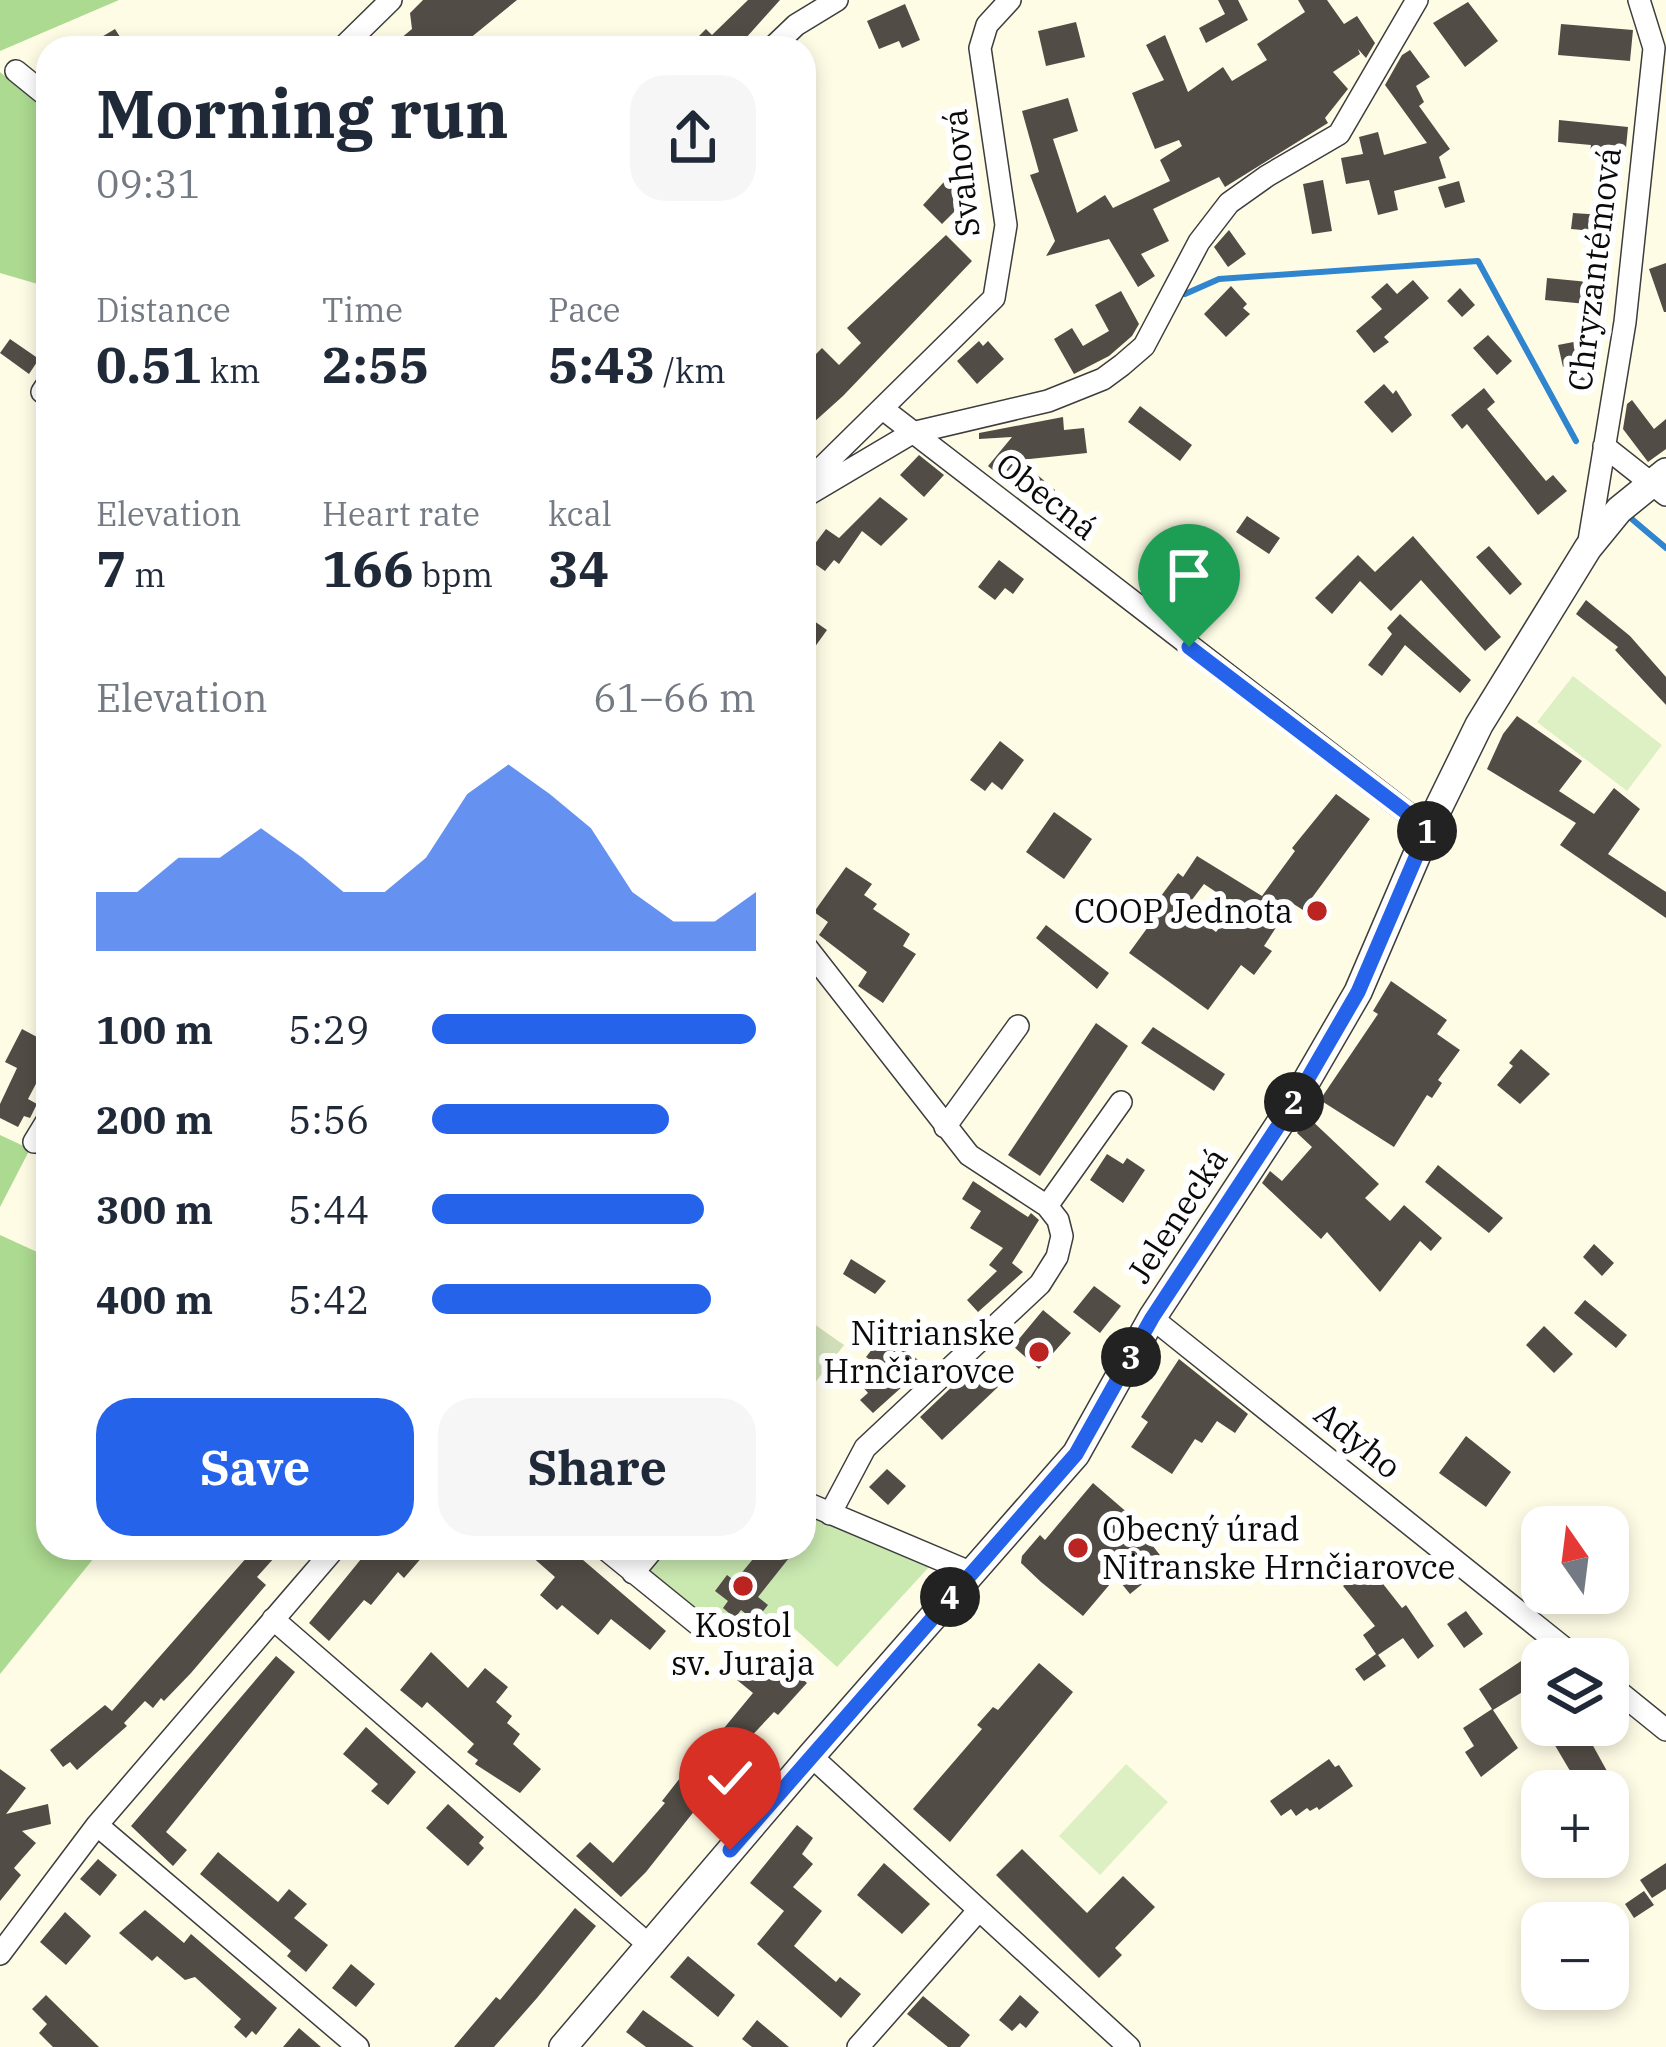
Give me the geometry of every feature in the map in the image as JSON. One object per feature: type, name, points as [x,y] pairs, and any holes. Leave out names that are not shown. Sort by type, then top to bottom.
[{"type":"street","points":[[354,36],[392,0]]},
{"type":"street","points":[[785,36],[837,0]]},
{"type":"street","name":"Svahová","points":[[816,473],[994,298],[1006,225],[980,48],[987,25],[1010,0]]},
{"type":"street","points":[[816,490],[912,433],[1048,401],[1103,379],[1144,346],[1199,242],[1229,203],[1339,134],[1417,0]]},
{"type":"street","name":"Chryzantémová","points":[[1588,548],[1625,322],[1654,48],[1639,0]]},
{"type":"street","points":[[16,71],[36,87]]},
{"type":"street","name":"Obecná","points":[[883,409],[1428,829]]},
{"type":"street","points":[[1604,446],[1661,483]]},
{"type":"street","name":"Jelenecká","points":[[563,2047],[1076,1454],[1152,1318],[1296,1099],[1358,992],[1479,725],[1588,548],[1618,510],[1661,483]]},
{"type":"street","points":[[816,960],[969,1155],[1047,1206],[1062,1236],[1057,1258],[1040,1284],[865,1448],[830,1514]]},
{"type":"street","points":[[945,1127],[1018,1026]]},
{"type":"street","points":[[1047,1206],[1121,1102]]},
{"type":"street","name":"Adyho","points":[[1152,1318],[1552,1638]]},
{"type":"street","points":[[816,1508],[971,1573]]},
{"type":"street","points":[[0,1954],[97,1825],[324,1560]]},
{"type":"street","points":[[618,1560],[700,1626]]},
{"type":"street","points":[[633,1573],[644,1560]]},
{"type":"street","points":[[273,1619],[649,1945]]},
{"type":"street","points":[[1629,1700],[1666,1730]]},
{"type":"street","points":[[811,1756],[1129,2047]]},
{"type":"street","points":[[97,1825],[358,2047]]},
{"type":"street","points":[[858,2047],[978,1911]]},
{"type":"green space","points":[[0,0],[119,0],[0,51]]},
{"type":"green space","points":[[0,72],[36,103],[36,284],[0,273]]},
{"type":"green space","points":[[1573,676],[1662,745],[1627,791],[1537,722]]},
{"type":"green space","points":[[0,1135],[30,1149],[0,1207]]},
{"type":"green space","points":[[0,1235],[36,1252],[36,1560],[92,1560],[0,1674]]},
{"type":"green space","points":[[816,1325],[844,1345],[816,1381]]},
{"type":"green space","points":[[816,1515],[929,1567],[837,1667],[786,1621],[742,1628],[700,1626],[620,1560],[816,1560]]},
{"type":"green space","points":[[1126,1764],[1168,1802],[1100,1875],[1059,1836]]},
{"type":"building","points":[[423,0],[517,0],[473,36],[404,36],[412,29],[410,13]]},
{"type":"building","points":[[748,0],[780,0],[748,36],[699,36],[706,29],[712,35]]},
{"type":"building","points":[[1218,0],[1238,0],[1248,20],[1206,43],[1199,28],[1225,14]]},
{"type":"building","points":[[1298,0],[1327,0],[1344,24],[1357,16],[1375,43],[1366,58],[1358,49],[1360,54],[1333,72],[1348,89],[1325,118],[1328,123],[1225,187],[1219,177],[1153,209],[1169,241],[1141,254],[1155,276],[1138,287],[1109,239],[1046,256],[1055,241],[1030,175],[1039,172],[1022,111],[1068,98],[1078,131],[1053,139],[1077,213],[1105,195],[1113,208],[1170,181],[1160,160],[1182,146],[1179,140],[1155,149],[1132,93],[1164,80],[1146,45],[1165,35],[1188,92],[1223,67],[1232,81],[1267,60],[1257,44],[1305,12]]},
{"type":"building","points":[[1468,2],[1498,41],[1465,67],[1433,23]]},
{"type":"building","points":[[905,4],[920,40],[902,48],[899,41],[879,49],[867,21]]},
{"type":"building","points":[[1076,22],[1085,57],[1046,66],[1038,31]]},
{"type":"building","points":[[1561,24],[1633,30],[1630,61],[1558,55]]},
{"type":"building","points":[[1410,50],[1430,77],[1416,86],[1424,102],[1419,106],[1450,149],[1439,157],[1446,178],[1394,191],[1398,210],[1378,215],[1369,180],[1346,184],[1341,158],[1363,154],[1359,137],[1378,132],[1384,155],[1427,143],[1385,85],[1402,55]]},
{"type":"building","points":[[1559,120],[1628,127],[1625,158],[1590,154],[1591,145],[1558,142]]},
{"type":"building","points":[[952,173],[973,193],[942,224],[923,205]]},
{"type":"building","points":[[1323,180],[1332,231],[1312,234],[1303,184]]},
{"type":"building","points":[[1459,181],[1465,202],[1445,208],[1438,187]]},
{"type":"building","points":[[1573,213],[1618,216],[1616,233],[1571,229]]},
{"type":"building","points":[[1229,230],[1246,254],[1228,267],[1214,247]]},
{"type":"building","points":[[946,235],[972,261],[816,420],[816,354],[822,348],[839,365],[861,343],[847,328]]},
{"type":"building","points":[[1666,263],[1666,312],[1664,312],[1649,269]]},
{"type":"building","points":[[1547,278],[1609,284],[1607,306],[1545,300]]},
{"type":"building","points":[[1413,280],[1429,298],[1384,337],[1389,342],[1374,353],[1356,331],[1382,309],[1371,297],[1387,283],[1397,294]]},
{"type":"building","points":[[1231,286],[1250,314],[1226,337],[1204,314]]},
{"type":"building","points":[[1460,288],[1475,305],[1462,317],[1447,301]]},
{"type":"building","points":[[1121,291],[1139,324],[1109,356],[1074,374],[1054,339],[1072,328],[1083,346],[1109,331],[1095,305]]},
{"type":"building","points":[[1488,335],[1512,361],[1497,375],[1473,348]]},
{"type":"building","points":[[10,339],[36,357],[36,364],[29,374],[0,353]]},
{"type":"building","points":[[1589,339],[1596,379],[1574,384],[1569,365],[1563,367],[1558,345]]},
{"type":"building","points":[[979,341],[983,346],[988,341],[1004,359],[977,384],[957,361]]},
{"type":"building","points":[[1384,384],[1393,394],[1396,390],[1412,415],[1392,433],[1364,402]]},
{"type":"building","points":[[1484,388],[1495,402],[1487,409],[1546,481],[1553,475],[1567,491],[1538,515],[1467,424],[1462,429],[1451,415]]},
{"type":"building","points":[[1632,400],[1654,429],[1666,419],[1666,449],[1648,462],[1623,429]]},
{"type":"building","points":[[1140,406],[1192,445],[1180,461],[1128,422]]},
{"type":"building","points":[[1063,417],[1064,430],[1084,428],[1087,453],[1020,460],[1055,490],[1039,509],[988,466],[1012,437],[979,439],[979,433]]},
{"type":"building","points":[[919,455],[944,475],[924,497],[900,475]]},
{"type":"building","points":[[880,497],[908,519],[881,546],[862,531],[839,564],[834,560],[825,571],[816,565],[816,542],[826,529],[839,538]]},
{"type":"building","points":[[1247,516],[1280,538],[1269,554],[1236,532]]},
{"type":"building","points":[[1413,536],[1501,637],[1485,651],[1421,580],[1391,611],[1360,581],[1332,614],[1315,598],[1358,555],[1375,572]]},
{"type":"building","points":[[1489,546],[1522,584],[1510,595],[1476,557]]},
{"type":"building","points":[[999,560],[1024,579],[1013,594],[1005,588],[995,600],[978,587]]},
{"type":"building","points":[[1586,600],[1630,636],[1666,677],[1666,705],[1615,650],[1618,647],[1576,614]]},
{"type":"building","points":[[1400,614],[1471,680],[1460,693],[1405,645],[1382,676],[1368,665],[1392,634],[1387,628]]},
{"type":"building","points":[[816,622],[827,630],[816,645]]},
{"type":"building","points":[[1517,716],[1582,761],[1559,791],[1594,814],[1614,788],[1640,809],[1608,854],[1666,892],[1666,918],[1560,845],[1576,823],[1487,769]]},
{"type":"building","points":[[1000,741],[1024,760],[1002,790],[992,782],[985,791],[970,780]]},
{"type":"building","points":[[1336,794],[1370,819],[1303,910],[1292,903],[1264,946],[1272,951],[1254,975],[1241,965],[1208,1010],[1129,953],[1153,920],[1147,915],[1197,856],[1262,896],[1295,851],[1292,848]],"holes":[[[1204,884],[1237,906],[1216,932],[1185,909]]]},
{"type":"building","points":[[1054,812],[1092,839],[1064,879],[1026,852]]},
{"type":"building","points":[[846,867],[872,884],[864,895],[877,904],[873,909],[910,934],[903,946],[916,954],[883,1003],[858,986],[867,972],[819,935],[828,922],[816,909]]},
{"type":"building","points":[[1046,925],[1109,973],[1097,989],[1036,938]]},
{"type":"building","points":[[1391,981],[1447,1020],[1437,1034],[1460,1050],[1438,1080],[1442,1083],[1432,1098],[1427,1095],[1394,1147],[1320,1100],[1378,1014],[1373,1011]]},
{"type":"building","points":[[1096,1023],[1128,1046],[1040,1176],[1008,1155]]},
{"type":"building","points":[[1153,1027],[1225,1074],[1214,1091],[1141,1043]]},
{"type":"building","points":[[22,1029],[36,1036],[36,1084],[28,1099],[36,1106],[18,1127],[0,1118],[0,1104],[17,1068],[5,1062]]},
{"type":"building","points":[[1521,1049],[1550,1074],[1520,1104],[1497,1085]]},
{"type":"building","points":[[1308,1117],[1379,1184],[1365,1198],[1390,1221],[1404,1205],[1442,1238],[1431,1251],[1420,1241],[1380,1292],[1327,1232],[1321,1239],[1262,1183],[1270,1171],[1282,1181],[1312,1147],[1297,1133]]},
{"type":"building","points":[[1107,1154],[1123,1164],[1127,1158],[1145,1170],[1123,1203],[1090,1180]]},
{"type":"building","points":[[1438,1165],[1503,1218],[1489,1233],[1425,1182]]},
{"type":"building","points":[[973,1181],[1039,1220],[1012,1263],[1023,1272],[978,1312],[967,1300],[997,1271],[989,1265],[1003,1248],[970,1228],[981,1211],[962,1199]]},
{"type":"building","points":[[1594,1244],[1614,1263],[1602,1276],[1583,1257]]},
{"type":"building","points":[[851,1259],[886,1281],[875,1294],[843,1274]]},
{"type":"building","points":[[1094,1286],[1121,1306],[1100,1333],[1073,1312]]},
{"type":"building","points":[[1585,1300],[1627,1335],[1616,1348],[1574,1313]]},
{"type":"building","points":[[1043,1310],[1071,1333],[1039,1369],[1013,1346]]},
{"type":"building","points":[[860,1317],[921,1362],[873,1413],[860,1400],[868,1393],[862,1386],[880,1367],[866,1357],[873,1348],[850,1330]]},
{"type":"building","points":[[1544,1326],[1573,1354],[1554,1373],[1526,1345]]},
{"type":"building","points":[[1179,1359],[1248,1414],[1235,1433],[1217,1421],[1202,1443],[1195,1439],[1172,1474],[1131,1447],[1148,1422],[1141,1417]]},
{"type":"building","points":[[976,1364],[998,1387],[942,1440],[920,1417]]},
{"type":"building","points":[[1466,1436],[1511,1472],[1486,1507],[1439,1473]]},
{"type":"building","points":[[887,1469],[906,1486],[888,1505],[869,1487]]},
{"type":"building","name":"Obecný úrad Nitranske Hrnčiarovce","points":[[1093,1483],[1144,1527],[1141,1531],[1167,1564],[1130,1594],[1116,1577],[1083,1616],[1021,1563],[1040,1535],[1045,1540]]},
{"type":"building","points":[[244,1560],[272,1560],[257,1577],[266,1585],[164,1701],[161,1698],[153,1708],[145,1701],[124,1723],[127,1726],[77,1770],[70,1762],[63,1767],[50,1750],[105,1705],[112,1711]]},
{"type":"building","points":[[360,1560],[420,1560],[404,1578],[398,1572],[371,1605],[364,1600],[329,1641],[309,1623]]},
{"type":"building","points":[[536,1560],[583,1560],[666,1631],[650,1650],[611,1619],[598,1635],[562,1605],[557,1610],[540,1595],[555,1577]]},
{"type":"building","name":"Kostol sv. Juraja","points":[[752,1560],[787,1560],[758,1597],[768,1605],[755,1621],[741,1610],[735,1618],[723,1608],[728,1601],[715,1591],[727,1575],[735,1581]]},
{"type":"building","points":[[1369,1566],[1402,1608],[1406,1605],[1434,1646],[1418,1659],[1403,1638],[1378,1655],[1386,1666],[1364,1681],[1355,1669],[1376,1654],[1363,1635],[1375,1626],[1343,1586]]},
{"type":"building","points":[[1466,1611],[1483,1634],[1464,1648],[1447,1624]]},
{"type":"building","points":[[431,1652],[468,1688],[485,1668],[508,1687],[496,1702],[512,1716],[507,1723],[520,1734],[513,1744],[541,1769],[520,1793],[475,1764],[478,1760],[467,1752],[474,1744],[427,1702],[422,1708],[400,1690]]},
{"type":"building","points":[[276,1656],[295,1672],[166,1832],[187,1850],[173,1866],[131,1826]]},
{"type":"building","points":[[776,1657],[788,1667],[793,1661],[805,1671],[800,1677],[807,1683],[743,1745],[646,1872],[621,1897],[576,1856],[590,1842],[613,1863],[665,1803],[662,1801],[691,1764],[687,1761],[710,1734],[715,1739],[753,1693],[737,1680],[751,1663],[762,1673]]},
{"type":"building","points":[[1521,1661],[1521,1693],[1493,1710],[1518,1748],[1481,1777],[1465,1752],[1474,1746],[1463,1728],[1492,1709],[1479,1689]]},
{"type":"building","points":[[1039,1663],[1073,1692],[950,1842],[913,1809],[982,1729],[977,1725],[993,1707],[998,1710]]},
{"type":"building","points":[[366,1727],[416,1772],[388,1805],[371,1791],[378,1784],[343,1754]]},
{"type":"building","points":[[1555,1746],[1593,1746],[1606,1770],[1570,1770]]},
{"type":"building","points":[[1329,1759],[1353,1786],[1319,1810],[1307,1808],[1296,1816],[1291,1809],[1281,1816],[1270,1801]]},
{"type":"building","points":[[0,1769],[26,1788],[6,1814],[48,1804],[51,1824],[22,1831],[36,1843],[14,1868],[21,1875],[0,1901]]},
{"type":"building","points":[[448,1804],[484,1837],[479,1843],[484,1848],[468,1866],[426,1828]]},
{"type":"building","points":[[797,1825],[813,1838],[802,1854],[813,1864],[793,1887],[822,1911],[794,1946],[836,1982],[840,1977],[861,1994],[841,2018],[757,1944],[784,1911],[750,1883]]},
{"type":"building","points":[[1022,1849],[1087,1913],[1123,1876],[1155,1907],[1115,1948],[1122,1955],[1099,1978],[996,1875]]},
{"type":"building","points":[[218,1852],[278,1902],[289,1889],[307,1904],[294,1918],[328,1945],[306,1972],[287,1956],[291,1951],[200,1874]]},
{"type":"building","points":[[98,1859],[117,1875],[100,1896],[80,1879]]},
{"type":"building","points":[[884,1863],[930,1904],[902,1934],[857,1895]]},
{"type":"building","points":[[1666,1863],[1666,1889],[1652,1898],[1640,1880]]},
{"type":"building","points":[[1644,1891],[1654,1905],[1634,1918],[1628,1902]]},
{"type":"building","points":[[575,1908],[596,1926],[537,1998],[494,2047],[454,2047],[496,1997],[500,2000]]},
{"type":"building","points":[[145,1910],[184,1943],[191,1934],[277,2008],[256,2035],[252,2031],[246,2038],[234,2027],[241,2019],[195,1977],[185,1980],[157,1956],[152,1961],[119,1933]]},
{"type":"building","points":[[65,1912],[91,1936],[66,1965],[40,1942]]},
{"type":"building","points":[[688,1956],[735,1995],[718,2017],[670,1977]]},
{"type":"building","points":[[351,1964],[375,1984],[356,2007],[332,1988]]},
{"type":"building","points":[[46,1995],[99,2047],[53,2047],[39,2033],[47,2024],[32,2009]]},
{"type":"building","points":[[1020,1995],[1039,2012],[1026,2028],[1020,2023],[1012,2031],[999,2020]]},
{"type":"building","points":[[923,1996],[970,2035],[960,2047],[948,2047],[907,2014]]},
{"type":"building","points":[[643,2010],[694,2047],[646,2047],[626,2032]]},
{"type":"building","points":[[757,2020],[789,2047],[752,2047],[742,2039]]},
{"type":"building","points":[[299,2028],[321,2047],[283,2047]]},
{"type":"waterway","points":[[1185,294],[1219,279],[1478,261],[1576,441]]},
{"type":"waterway","points":[[1627,515],[1666,548]]},
{"type":"place","name":"COOP Jednota","points":[[1317,911]]},
{"type":"place","name":"Nitrianske Hrnčiarovce","points":[[1039,1352]]},
{"type":"place","name":"Obecný úrad Nitranske Hrnčiarovce","points":[[1078,1548]]},
{"type":"place","name":"Kostol sv. Juraja","points":[[743,1586]]},
{"type":"route","points":[[730,1850],[1076,1454],[1152,1318],[1296,1099],[1358,992],[1428,829],[1189,647]]}]
